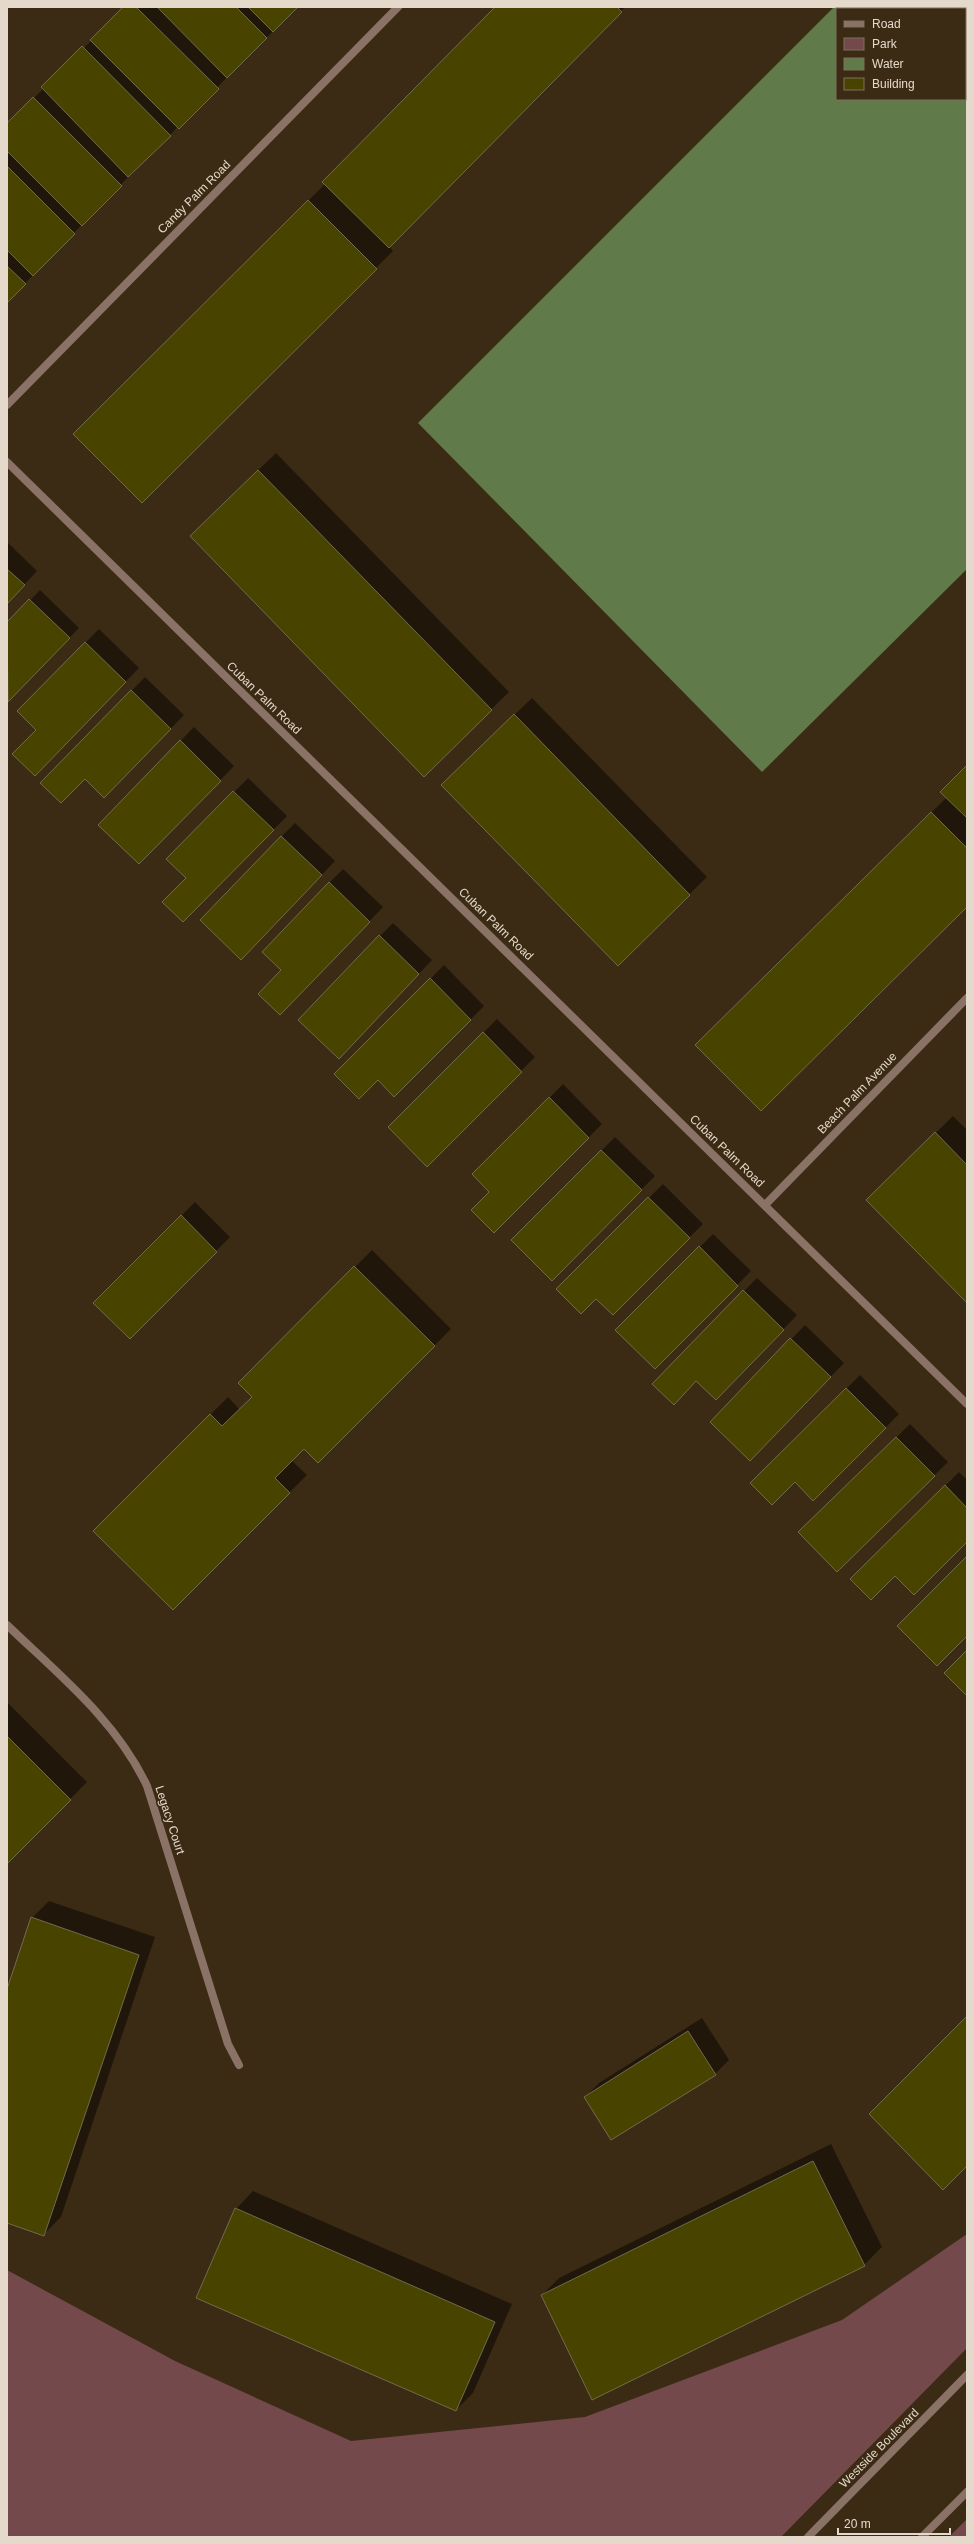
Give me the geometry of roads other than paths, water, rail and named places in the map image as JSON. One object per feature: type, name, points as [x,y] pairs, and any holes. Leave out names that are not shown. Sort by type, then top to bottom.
[{"type":"street","name":"Candy Palm Road","points":[[7,404],[398,7]]},
{"type":"street","name":"Cuban Palm Road","points":[[7,462],[967,1404]]},
{"type":"street","name":"Beach Palm Avenue","points":[[765,1205],[967,998]]},
{"type":"street","name":"Legacy Court","points":[[7,1625],[94,1709],[137,1764],[147,1786],[228,2044],[239,2065]]},
{"type":"street","name":"Westside Boulevard","points":[[808,2537],[967,2376]]},
{"type":"street","points":[[922,2537],[967,2492]]},
{"type":"water","points":[[834,7],[967,7],[967,569],[762,772],[418,423]]}]
